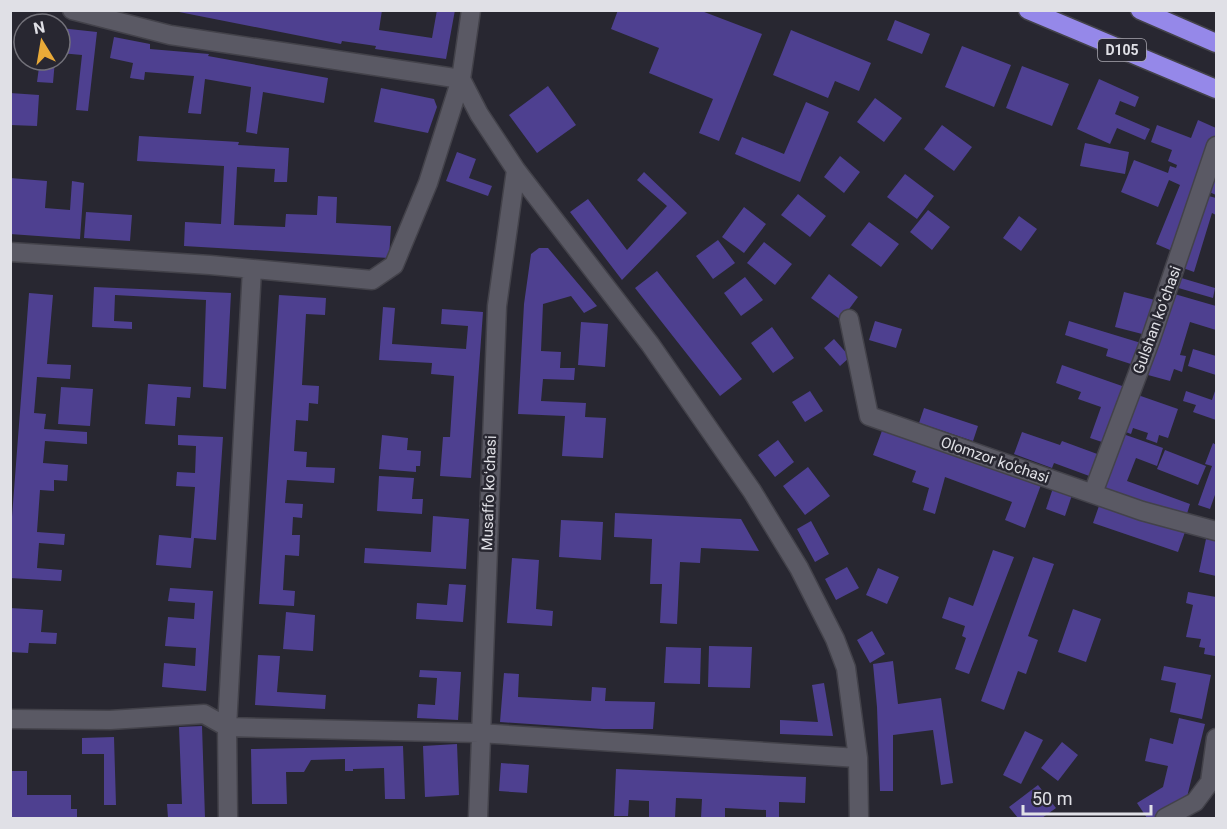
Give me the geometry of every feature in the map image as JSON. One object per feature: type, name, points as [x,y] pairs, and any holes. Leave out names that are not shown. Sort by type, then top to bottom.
[{"type":"highway","name":"D105","points":[[1028,10],[1216,89]]},
{"type":"highway","points":[[1140,10],[1216,43]]},
{"type":"street","points":[[72,10],[171,35],[461,80]]},
{"type":"street","points":[[10,252],[210,265],[372,280],[394,266],[428,183],[461,80],[471,10]]},
{"type":"street","points":[[461,80],[479,114],[516,170],[650,344],[752,491],[799,568],[835,639],[846,668],[858,758],[859,819]]},
{"type":"street","name":"Gulshan koʻchasi","points":[[1093,493],[1150,342],[1216,146]]},
{"type":"street","name":"Musaffo koʻchasi","points":[[478,819],[496,306],[516,170]]},
{"type":"street","points":[[228,819],[227,728],[252,269]]},
{"type":"street","name":"Olomzor ko'chasi","points":[[849,319],[869,416],[1142,511],[1216,531]]},
{"type":"street","points":[[10,720],[110,720],[204,714],[227,728],[480,733],[858,758]]},
{"type":"street","points":[[1165,819],[1195,802],[1210,782],[1216,738]]},
{"type":"building","points":[[169,10],[382,10],[379,30],[432,38],[437,10],[455,10],[446,59],[375,49],[376,46],[342,41],[341,44]]},
{"type":"building","points":[[618,10],[699,10],[762,34],[719,141],[699,133],[713,99],[649,73],[659,48],[611,29]]},
{"type":"building","points":[[895,20],[930,34],[922,54],[887,40]]},
{"type":"building","points":[[72,29],[97,32],[88,111],[76,110],[82,55],[72,54]]},
{"type":"building","points":[[791,30],[871,63],[859,91],[835,81],[828,98],[773,75]]},
{"type":"building","points":[[114,37],[150,44],[150,49],[209,54],[208,56],[328,78],[324,103],[263,92],[257,134],[246,132],[251,87],[205,79],[201,114],[188,113],[194,76],[145,72],[144,80],[130,78],[133,63],[110,58]]},
{"type":"building","points":[[962,46],[1011,65],[994,107],[945,87]]},
{"type":"building","points":[[1022,66],[1069,84],[1052,126],[1006,108]]},
{"type":"building","points":[[38,72],[54,72],[53,83],[37,82]]},
{"type":"building","points":[[1099,79],[1139,97],[1135,107],[1120,101],[1115,114],[1150,129],[1145,140],[1117,128],[1110,144],[1077,129]]},
{"type":"building","points":[[548,86],[576,125],[537,153],[509,115]]},
{"type":"building","points":[[381,88],[434,99],[437,107],[428,133],[374,122]]},
{"type":"building","points":[[10,93],[39,95],[37,126],[10,125]]},
{"type":"building","points":[[875,98],[902,118],[884,142],[857,122]]},
{"type":"building","points":[[806,102],[829,112],[800,182],[735,154],[742,137],[784,154]]},
{"type":"building","points":[[1198,120],[1216,128],[1216,135],[1170,250],[1156,244],[1180,185],[1169,180],[1158,207],[1121,192],[1134,160],[1168,173],[1170,166],[1176,168],[1177,165],[1168,161],[1172,150],[1151,142],[1157,125],[1191,138]]},
{"type":"building","points":[[942,125],[972,147],[954,171],[924,149]]},
{"type":"building","points":[[139,136],[239,142],[238,145],[289,148],[287,182],[274,182],[275,169],[237,167],[234,225],[285,227],[286,214],[317,215],[318,196],[337,197],[336,223],[391,226],[389,258],[184,246],[185,222],[221,224],[224,166],[137,161]]},
{"type":"building","points":[[1085,143],[1129,152],[1125,174],[1080,166]]},
{"type":"building","points":[[457,152],[476,159],[469,178],[492,186],[488,196],[446,181]]},
{"type":"building","points":[[840,156],[860,172],[844,193],[824,177]]},
{"type":"building","points":[[1216,167],[1216,195],[1207,191]]},
{"type":"building","points":[[644,172],[687,213],[622,280],[570,212],[588,199],[627,250],[667,206],[637,180]]},
{"type":"building","points":[[905,174],[934,196],[917,219],[887,197]]},
{"type":"building","points":[[10,178],[47,181],[45,208],[70,210],[72,181],[84,183],[80,239],[10,234]]},
{"type":"building","points":[[798,194],[826,216],[810,237],[781,215]]},
{"type":"building","points":[[1205,195],[1216,198],[1216,215],[1212,213],[1194,272],[1183,268]]},
{"type":"building","points":[[744,207],[766,224],[744,253],[722,237]]},
{"type":"building","points":[[928,210],[950,227],[932,250],[910,232]]},
{"type":"building","points":[[86,212],[132,215],[130,241],[84,238]]},
{"type":"building","points":[[1019,216],[1037,229],[1021,251],[1003,238]]},
{"type":"building","points":[[869,222],[899,244],[881,267],[851,245]]},
{"type":"building","points":[[718,240],[735,263],[713,279],[696,256]]},
{"type":"building","points":[[764,242],[792,264],[775,285],[747,263]]},
{"type":"building","points":[[539,248],[548,248],[597,306],[584,313],[571,296],[543,304],[541,351],[561,352],[560,368],[575,368],[574,380],[543,379],[541,401],[586,403],[585,417],[606,418],[603,458],[562,456],[565,416],[518,414],[524,304],[531,254]]},
{"type":"building","points":[[657,271],[742,379],[720,396],[635,288]]},
{"type":"building","points":[[829,274],[858,297],[841,320],[811,298]]},
{"type":"building","points":[[745,277],[763,300],[741,316],[724,293]]},
{"type":"building","points":[[1178,277],[1215,288],[1213,298],[1175,287]]},
{"type":"building","points":[[94,287],[231,293],[226,389],[203,387],[206,300],[115,295],[114,321],[132,322],[132,329],[92,327]]},
{"type":"building","points":[[1124,292],[1155,300],[1146,335],[1115,327]]},
{"type":"building","points":[[29,293],[53,295],[47,364],[71,365],[70,379],[37,377],[34,413],[46,414],[44,429],[87,432],[87,444],[45,441],[43,463],[68,465],[67,481],[54,480],[54,491],[40,490],[37,532],[65,534],[64,545],[39,543],[37,568],[62,570],[61,581],[10,578],[10,543]]},
{"type":"building","points":[[1171,293],[1216,306],[1216,330],[1190,322],[1180,355],[1186,356],[1182,372],[1174,369],[1170,381],[1148,375]]},
{"type":"building","points":[[279,295],[326,298],[325,315],[306,314],[302,385],[319,386],[318,404],[309,403],[308,421],[296,420],[294,451],[307,452],[306,467],[335,468],[334,483],[287,480],[285,503],[303,504],[302,518],[293,517],[292,535],[300,535],[299,556],[285,555],[283,590],[295,591],[294,606],[259,604]]},
{"type":"building","points":[[383,307],[395,308],[392,344],[466,349],[468,326],[441,324],[442,309],[483,312],[471,478],[440,476],[443,437],[450,437],[454,376],[431,374],[432,363],[379,360]]},
{"type":"building","points":[[875,321],[902,329],[896,348],[869,340]]},
{"type":"building","points":[[1069,321],[1141,343],[1134,365],[1106,356],[1108,349],[1065,335]]},
{"type":"building","points":[[581,322],[608,324],[605,367],[578,365]]},
{"type":"building","points":[[772,327],[794,358],[773,373],[751,343]]},
{"type":"building","points":[[834,339],[850,357],[840,366],[824,348]]},
{"type":"building","points":[[1193,349],[1216,356],[1216,375],[1188,366]]},
{"type":"building","points":[[1062,365],[1125,387],[1105,443],[1090,438],[1101,407],[1078,399],[1081,392],[1056,383]]},
{"type":"building","points":[[148,384],[191,387],[190,398],[177,397],[175,426],[145,424]]},
{"type":"building","points":[[61,387],[93,389],[90,426],[58,424]]},
{"type":"building","points":[[1216,388],[1216,420],[1193,412],[1196,405],[1183,401],[1186,391],[1212,400]]},
{"type":"building","points":[[810,391],[823,411],[805,422],[792,402]]},
{"type":"building","points":[[1135,394],[1178,409],[1168,438],[1159,435],[1157,443],[1146,439],[1148,433],[1133,428],[1131,434],[1123,431]]},
{"type":"building","points":[[924,408],[978,426],[973,441],[919,423]]},
{"type":"building","points":[[883,428],[1041,485],[1025,528],[1005,520],[1012,502],[945,477],[935,514],[923,510],[929,488],[912,482],[916,471],[873,455]]},
{"type":"building","points":[[1022,432],[1060,445],[1062,441],[1100,455],[1092,477],[1054,463],[1052,468],[1014,454]]},
{"type":"building","points":[[1123,434],[1163,448],[1157,466],[1136,458],[1127,481],[1190,504],[1185,520],[1102,490]]},
{"type":"building","points":[[178,435],[223,437],[216,540],[194,538],[191,568],[156,565],[159,535],[191,538],[195,487],[176,486],[177,472],[195,473],[196,446],[178,445]]},
{"type":"building","points":[[382,435],[408,438],[407,450],[421,451],[420,466],[416,466],[416,472],[379,469]]},
{"type":"building","points":[[778,440],[794,462],[775,477],[758,455]]},
{"type":"building","points":[[1213,443],[1216,445],[1216,492],[1210,509],[1198,505],[1212,466],[1205,464]]},
{"type":"building","points":[[1165,450],[1206,466],[1198,485],[1157,469]]},
{"type":"building","points":[[808,467],[830,496],[805,515],[783,486]]},
{"type":"building","points":[[379,476],[414,478],[412,499],[423,499],[422,514],[377,511]]},
{"type":"building","points":[[1053,488],[1072,495],[1065,516],[1046,509]]},
{"type":"building","points":[[1100,503],[1185,532],[1178,552],[1093,523]]},
{"type":"building","points":[[615,513],[741,519],[759,551],[701,548],[700,563],[680,562],[677,624],[660,623],[662,584],[650,584],[652,539],[614,537]]},
{"type":"building","points":[[433,516],[469,519],[466,569],[364,563],[365,548],[431,552]]},
{"type":"building","points":[[561,520],[603,522],[601,560],[559,557]]},
{"type":"building","points":[[811,521],[829,554],[815,562],[797,529]]},
{"type":"building","points":[[1206,539],[1216,541],[1216,576],[1199,572]]},
{"type":"building","points":[[993,550],[1014,557],[969,674],[955,669],[966,638],[962,636],[965,626],[942,618],[949,597],[973,606]]},
{"type":"building","points":[[1033,557],[1054,564],[1028,636],[1038,640],[1026,674],[1018,671],[1004,710],[981,701]]},
{"type":"building","points":[[512,558],[539,560],[536,609],[553,611],[552,626],[507,623]]},
{"type":"building","points":[[847,567],[859,588],[836,600],[825,579]]},
{"type":"building","points":[[878,568],[899,577],[887,604],[866,595]]},
{"type":"building","points":[[449,584],[466,585],[463,622],[416,619],[417,603],[447,605]]},
{"type":"building","points":[[170,588],[213,591],[206,691],[162,687],[164,663],[195,666],[196,648],[165,646],[168,617],[194,619],[195,603],[168,601]]},
{"type":"building","points":[[1188,592],[1216,597],[1215,656],[1204,654],[1205,648],[1199,647],[1201,639],[1186,637],[1193,605],[1186,603]]},
{"type":"building","points":[[10,608],[43,610],[41,632],[57,633],[56,644],[29,643],[28,653],[10,652]]},
{"type":"building","points":[[1073,609],[1101,619],[1086,662],[1058,652]]},
{"type":"building","points":[[286,612],[315,615],[313,651],[283,649]]},
{"type":"building","points":[[872,631],[885,654],[870,663],[857,640]]},
{"type":"building","points":[[709,646],[752,647],[750,688],[708,687]]},
{"type":"building","points":[[666,647],[701,648],[700,684],[664,683]]},
{"type":"building","points":[[258,655],[280,656],[277,692],[326,695],[325,709],[255,705]]},
{"type":"building","points":[[893,661],[898,704],[941,698],[953,783],[941,785],[933,730],[893,735],[893,791],[880,791],[873,664]]},
{"type":"building","points":[[1164,666],[1211,675],[1202,719],[1170,712],[1176,683],[1161,680]]},
{"type":"building","points":[[420,670],[461,672],[458,720],[417,718],[418,704],[435,705],[437,678],[419,677]]},
{"type":"building","points":[[504,673],[519,674],[518,697],[591,701],[592,687],[606,688],[605,701],[655,702],[653,729],[603,729],[500,722]]},
{"type":"building","points":[[824,683],[833,736],[780,734],[780,720],[818,722],[812,685]]},
{"type":"building","points":[[1179,718],[1205,724],[1186,801],[1157,818],[1147,818],[1137,803],[1163,787],[1168,766],[1145,761],[1150,738],[1173,744]]},
{"type":"building","points":[[202,726],[205,818],[168,818],[167,804],[182,804],[179,727]]},
{"type":"building","points":[[1025,731],[1043,740],[1021,784],[1003,775]]},
{"type":"building","points":[[114,737],[116,805],[104,805],[104,754],[82,754],[82,738]]},
{"type":"building","points":[[1062,742],[1078,755],[1058,781],[1041,768]]},
{"type":"building","points":[[457,744],[459,795],[425,797],[423,746]]},
{"type":"building","points":[[403,746],[405,799],[385,799],[384,768],[345,771],[345,759],[311,760],[304,772],[286,772],[287,804],[252,804],[251,749]]},
{"type":"building","points":[[501,763],[529,765],[527,793],[499,791]]},
{"type":"building","points":[[616,769],[806,777],[805,803],[779,802],[779,818],[766,818],[766,810],[725,808],[725,818],[701,818],[702,799],[676,798],[675,818],[649,818],[649,801],[629,800],[628,816],[614,816]]},
{"type":"building","points":[[10,771],[27,771],[27,795],[71,795],[71,809],[77,809],[77,818],[10,818]]},
{"type":"building","points":[[1038,785],[1056,808],[1042,818],[1018,818],[1009,807]]}]
